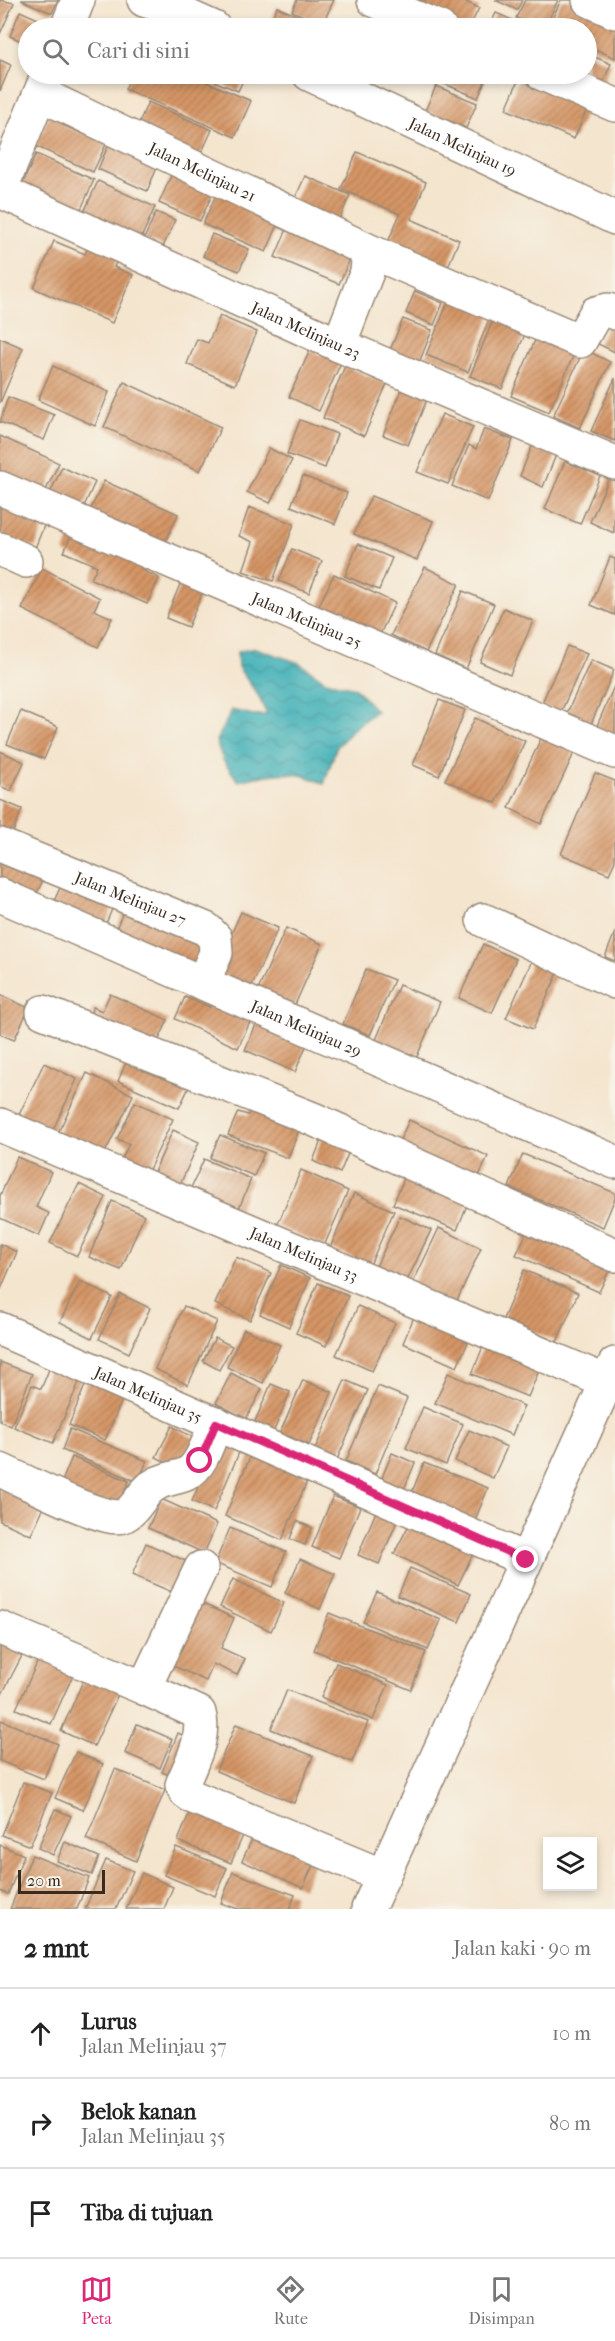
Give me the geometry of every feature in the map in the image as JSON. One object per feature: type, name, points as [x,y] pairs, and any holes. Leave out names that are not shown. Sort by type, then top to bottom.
[{"type":"street","points":[[71,18],[78,0]]},
{"type":"street","points":[[144,0],[192,18]]},
{"type":"street","points":[[374,0],[416,18]]},
{"type":"street","points":[[589,0],[615,12]]},
{"type":"street","points":[[0,191],[13,123],[44,84]]},
{"type":"street","name":"Jalan Melinjau 21","points":[[44,84],[365,249],[580,341],[596,314],[608,310],[615,313]]},
{"type":"street","name":"Jalan Melinjau 19","points":[[330,84],[615,218]]},
{"type":"street","points":[[566,84],[615,105]]},
{"type":"street","name":"Jalan Melinjau 23","points":[[0,191],[339,345],[615,463]]},
{"type":"street","points":[[339,345],[367,272],[368,262],[365,249]]},
{"type":"street","name":"Jalan Melinjau 25","points":[[0,488],[615,752]]},
{"type":"street","name":"Jalan Melinjau 27","points":[[0,845],[206,929],[215,938],[216,953],[203,982]]},
{"type":"street","name":"Jalan Melinjau 29","points":[[0,895],[615,1162]]},
{"type":"street","points":[[483,920],[615,982]]},
{"type":"street","points":[[43,1012],[313,1119],[615,1255]]},
{"type":"street","name":"Jalan Melinjau 33","points":[[0,1125],[611,1373]]},
{"type":"street","name":"Jalan Melinjau 35","points":[[0,1329],[526,1560]]},
{"type":"street","points":[[368,1909],[611,1373]]},
{"type":"street","points":[[0,1470],[101,1515],[120,1518],[128,1513],[146,1491],[156,1484],[189,1473],[200,1461],[216,1423]]},
{"type":"street","points":[[144,1688],[201,1568]]},
{"type":"street","points":[[0,1628],[199,1713],[202,1724],[200,1737],[182,1785],[186,1792],[383,1876]]},
{"type":"water","points":[[255,648],[299,663],[326,681],[355,688],[376,711],[352,730],[336,748],[324,784],[302,775],[292,774],[271,774],[238,781],[223,760],[216,741],[232,710],[253,715],[267,715],[258,695],[238,667],[237,652]]},
{"type":"building","points":[[0,0],[14,3],[0,34]]},
{"type":"building","points":[[21,0],[58,0],[52,13]]},
{"type":"building","points":[[297,0],[334,0],[325,18],[307,18],[292,11]]},
{"type":"building","points":[[411,0],[462,0],[479,8],[474,18],[437,18],[409,5]]},
{"type":"building","points":[[495,0],[522,0],[517,10]]},
{"type":"building","points":[[525,0],[558,0],[550,18],[516,18]]},
{"type":"building","points":[[561,0],[584,0],[615,14],[615,58],[597,50],[597,18],[553,18]]},
{"type":"building","points":[[277,7],[303,18],[272,18]]},
{"type":"building","points":[[20,11],[36,18],[18,18],[18,40],[10,36]]},
{"type":"building","points":[[496,13],[508,18],[494,18]]},
{"type":"building","points":[[597,58],[611,64],[597,96],[570,84],[597,84]]},
{"type":"building","points":[[0,60],[11,65],[0,91]]},
{"type":"building","points":[[127,84],[211,84],[251,101],[235,137],[125,89]]},
{"type":"building","points":[[221,84],[241,84],[238,91]]},
{"type":"building","points":[[445,84],[484,84],[478,98]]},
{"type":"building","points":[[517,84],[553,84],[591,100],[574,139],[506,109]]},
{"type":"building","points":[[436,86],[477,103],[466,128],[425,111]]},
{"type":"building","points":[[148,102],[212,130],[198,160],[135,132]]},
{"type":"building","points":[[51,112],[65,118],[63,125],[83,134],[87,127],[109,138],[93,172],[35,146]]},
{"type":"building","points":[[111,139],[160,161],[147,191],[98,169]]},
{"type":"building","points":[[357,152],[426,182],[411,219],[459,240],[445,274],[385,249],[400,214],[341,189]]},
{"type":"building","points":[[36,154],[94,180],[77,218],[19,192]]},
{"type":"building","points":[[175,167],[216,186],[200,221],[159,203]]},
{"type":"building","points":[[305,176],[350,195],[336,227],[291,208]]},
{"type":"building","points":[[98,181],[155,207],[138,245],[81,219]]},
{"type":"building","points":[[219,188],[282,216],[266,252],[203,224]]},
{"type":"building","points":[[156,212],[175,220],[163,247],[144,239]]},
{"type":"building","points":[[290,222],[354,249],[339,284],[275,257]]},
{"type":"building","points":[[212,234],[249,249],[239,271],[203,256]]},
{"type":"building","points":[[54,241],[85,254],[90,243],[120,255],[114,267],[133,275],[112,323],[34,288]]},
{"type":"building","points":[[415,291],[443,303],[434,325],[406,313]]},
{"type":"building","points":[[451,295],[492,312],[468,372],[426,355]]},
{"type":"building","points":[[496,313],[528,327],[502,389],[470,376]]},
{"type":"building","points":[[220,316],[257,332],[235,385],[187,364],[197,339],[208,343]]},
{"type":"building","points":[[612,316],[615,318],[615,352],[598,344]]},
{"type":"building","points":[[403,319],[432,330],[419,363],[390,350]]},
{"type":"building","points":[[539,331],[577,347],[549,412],[511,396]]},
{"type":"building","points":[[0,338],[23,348],[0,403]]},
{"type":"building","points":[[327,348],[344,356],[319,411],[289,397],[310,350],[323,356]]},
{"type":"building","points":[[584,349],[610,362],[580,428],[553,416]]},
{"type":"building","points":[[53,366],[109,392],[95,426],[38,400]]},
{"type":"building","points":[[345,366],[387,384],[364,436],[323,418]]},
{"type":"building","points":[[615,378],[615,441],[591,431]]},
{"type":"building","points":[[124,382],[221,427],[200,471],[104,427]]},
{"type":"building","points":[[405,382],[430,392],[408,445],[383,435]]},
{"type":"building","points":[[8,397],[54,415],[44,440],[0,422]]},
{"type":"building","points":[[442,414],[473,427],[448,484],[417,472]]},
{"type":"building","points":[[300,420],[337,434],[325,468],[287,454]]},
{"type":"building","points":[[484,429],[513,440],[488,501],[452,486],[469,445],[476,449]]},
{"type":"building","points":[[0,436],[59,463],[42,498],[0,479]]},
{"type":"building","points":[[532,446],[556,455],[543,487],[520,476]]},
{"type":"building","points":[[269,448],[292,460],[270,503],[247,492]]},
{"type":"building","points":[[565,461],[600,476],[580,524],[545,509]]},
{"type":"building","points":[[62,467],[95,482],[80,515],[47,500]]},
{"type":"building","points":[[612,471],[615,472],[614,533],[590,522]]},
{"type":"building","points":[[303,476],[347,493],[335,524],[291,506]]},
{"type":"building","points":[[104,481],[178,514],[162,550],[87,517]]},
{"type":"building","points":[[371,496],[433,521],[417,560],[354,534]]},
{"type":"building","points":[[0,502],[46,521],[35,548],[0,534]]},
{"type":"building","points":[[249,507],[294,524],[273,581],[243,571],[253,542],[239,536]]},
{"type":"building","points":[[73,531],[147,564],[144,571],[159,578],[147,604],[91,579],[97,566],[64,552]]},
{"type":"building","points":[[358,544],[392,558],[379,590],[345,576]]},
{"type":"building","points":[[292,549],[322,561],[309,593],[279,581]]},
{"type":"building","points":[[610,557],[615,559],[615,615],[591,605]]},
{"type":"building","points":[[425,567],[459,584],[426,652],[391,635]]},
{"type":"building","points":[[42,568],[100,598],[94,610],[112,618],[98,647],[22,609]]},
{"type":"building","points":[[334,574],[395,603],[380,634],[319,606]]},
{"type":"building","points":[[181,582],[203,591],[188,627],[166,618]]},
{"type":"building","points":[[463,591],[494,604],[466,669],[435,655]]},
{"type":"building","points":[[504,608],[533,621],[510,675],[480,662]]},
{"type":"building","points":[[567,646],[587,654],[560,714],[541,705]]},
{"type":"building","points":[[591,660],[614,670],[591,724],[567,713]]},
{"type":"building","points":[[615,684],[615,737],[596,728]]},
{"type":"building","points":[[439,700],[465,710],[439,776],[413,765]]},
{"type":"building","points":[[21,711],[58,727],[44,759],[7,744]]},
{"type":"building","points":[[475,718],[525,741],[496,803],[445,780]]},
{"type":"building","points":[[542,736],[575,751],[541,824],[509,808]]},
{"type":"building","points":[[0,751],[24,762],[11,791],[0,786]]},
{"type":"building","points":[[595,773],[615,781],[615,861],[609,874],[561,854]]},
{"type":"building","points":[[0,800],[22,809],[11,837],[0,833]]},
{"type":"building","points":[[0,850],[47,871],[32,904],[0,890]]},
{"type":"building","points":[[64,879],[115,902],[102,933],[50,910]]},
{"type":"building","points":[[127,903],[209,938],[195,972],[112,938]]},
{"type":"building","points":[[241,912],[278,928],[251,988],[215,971]]},
{"type":"building","points":[[286,928],[322,944],[294,1007],[258,990]]},
{"type":"building","points":[[615,932],[615,961],[605,957]]},
{"type":"building","points":[[483,944],[516,959],[492,1013],[459,998]]},
{"type":"building","points":[[534,956],[560,968],[533,1029],[506,1018]]},
{"type":"building","points":[[366,969],[394,980],[370,1035],[343,1024]]},
{"type":"building","points":[[399,985],[440,1002],[416,1059],[375,1042]]},
{"type":"building","points":[[216,993],[255,1011],[238,1048],[175,1019],[185,997],[210,1007]]},
{"type":"building","points":[[110,994],[168,1020],[153,1052],[85,1026],[93,1007],[102,1011]]},
{"type":"building","points":[[0,995],[29,1008],[14,1040],[0,1034]]},
{"type":"building","points":[[262,1011],[310,1037],[295,1072],[245,1050]]},
{"type":"building","points":[[129,1056],[190,1085],[179,1108],[118,1081]]},
{"type":"building","points":[[44,1063],[77,1079],[49,1138],[16,1121]]},
{"type":"building","points":[[87,1073],[133,1095],[100,1163],[54,1141]]},
{"type":"building","points":[[135,1102],[173,1119],[145,1178],[119,1165],[129,1144],[117,1139]]},
{"type":"building","points":[[253,1103],[302,1122],[288,1158],[228,1135],[238,1112],[248,1115]]},
{"type":"building","points":[[409,1120],[488,1156],[474,1187],[395,1151]]},
{"type":"building","points":[[173,1130],[199,1142],[178,1189],[152,1177]]},
{"type":"building","points":[[324,1133],[352,1144],[340,1173],[313,1161]]},
{"type":"building","points":[[220,1135],[264,1153],[254,1176],[210,1158]]},
{"type":"building","points":[[523,1154],[615,1193],[603,1227],[509,1187]]},
{"type":"building","points":[[17,1157],[51,1172],[36,1207],[49,1213],[39,1236],[0,1218],[0,1196]]},
{"type":"building","points":[[204,1159],[251,1179],[238,1211],[190,1190]]},
{"type":"building","points":[[301,1170],[348,1191],[324,1246],[277,1226]]},
{"type":"building","points":[[406,1174],[469,1200],[457,1230],[393,1204]]},
{"type":"building","points":[[79,1184],[106,1197],[77,1256],[50,1243]]},
{"type":"building","points":[[354,1193],[394,1211],[370,1265],[330,1248]]},
{"type":"building","points":[[112,1201],[144,1215],[121,1270],[89,1257]]},
{"type":"building","points":[[400,1216],[431,1230],[404,1287],[373,1273]]},
{"type":"building","points":[[531,1224],[614,1260],[599,1292],[516,1255]]},
{"type":"building","points":[[439,1228],[481,1248],[455,1305],[412,1285]]},
{"type":"building","points":[[0,1244],[17,1252],[0,1291]]},
{"type":"building","points":[[236,1257],[271,1273],[250,1320],[215,1304]]},
{"type":"building","points":[[281,1265],[310,1278],[289,1327],[260,1314]]},
{"type":"building","points":[[524,1270],[578,1293],[557,1342],[503,1319]]},
{"type":"building","points":[[80,1281],[112,1297],[92,1338],[60,1322]]},
{"type":"building","points":[[318,1283],[348,1296],[326,1346],[296,1333]]},
{"type":"building","points":[[120,1294],[150,1308],[129,1353],[99,1339]]},
{"type":"building","points":[[184,1306],[217,1321],[188,1385],[155,1369]]},
{"type":"building","points":[[358,1306],[395,1323],[372,1371],[336,1355]]},
{"type":"building","points":[[414,1317],[469,1340],[457,1367],[403,1343]]},
{"type":"building","points":[[244,1329],[280,1345],[263,1383],[227,1367]]},
{"type":"building","points":[[215,1338],[232,1346],[219,1370],[203,1361]]},
{"type":"building","points":[[484,1344],[540,1368],[528,1397],[472,1374]]},
{"type":"building","points":[[0,1362],[32,1374],[11,1426],[0,1421]]},
{"type":"building","points":[[50,1367],[80,1380],[53,1443],[14,1427],[32,1385],[41,1389]]},
{"type":"building","points":[[231,1373],[262,1389],[246,1419],[216,1403]]},
{"type":"building","points":[[448,1373],[524,1406],[512,1435],[435,1403]]},
{"type":"building","points":[[88,1378],[125,1393],[105,1440],[69,1425]]},
{"type":"building","points":[[303,1380],[332,1392],[309,1445],[280,1433]]},
{"type":"building","points":[[345,1380],[368,1390],[335,1464],[313,1454]]},
{"type":"building","points":[[271,1384],[290,1392],[273,1433],[254,1424]]},
{"type":"building","points":[[378,1386],[407,1398],[375,1474],[346,1461]]},
{"type":"building","points":[[423,1407],[463,1424],[446,1465],[406,1448]]},
{"type":"building","points":[[172,1426],[196,1439],[180,1470],[156,1457]]},
{"type":"building","points":[[70,1429],[147,1461],[138,1482],[62,1450]]},
{"type":"building","points":[[469,1430],[507,1447],[493,1478],[455,1461]]},
{"type":"building","points":[[219,1439],[241,1448],[214,1511],[192,1501]]},
{"type":"building","points":[[252,1452],[309,1477],[282,1540],[225,1516]]},
{"type":"building","points":[[392,1453],[415,1463],[402,1494],[379,1485]]},
{"type":"building","points":[[72,1457],[129,1481],[115,1513],[59,1489]]},
{"type":"building","points":[[424,1463],[488,1488],[473,1525],[409,1499]]},
{"type":"building","points":[[0,1479],[47,1500],[31,1535],[0,1521]]},
{"type":"building","points":[[333,1496],[360,1507],[339,1558],[312,1547]]},
{"type":"building","points":[[161,1499],[217,1524],[204,1553],[148,1528]]},
{"type":"building","points":[[377,1509],[398,1519],[379,1564],[358,1555]]},
{"type":"building","points":[[414,1515],[477,1545],[458,1585],[394,1554]]},
{"type":"building","points":[[297,1521],[312,1528],[305,1545],[290,1539]]},
{"type":"building","points":[[230,1528],[286,1552],[272,1587],[215,1563]]},
{"type":"building","points":[[146,1543],[192,1564],[179,1595],[132,1575]]},
{"type":"building","points":[[300,1559],[335,1574],[320,1609],[285,1593]]},
{"type":"building","points":[[410,1568],[471,1594],[459,1622],[398,1596]]},
{"type":"building","points":[[233,1579],[284,1603],[271,1631],[220,1607]]},
{"type":"building","points":[[377,1592],[441,1620],[428,1650],[363,1622]]},
{"type":"building","points":[[194,1600],[234,1618],[221,1648],[245,1659],[237,1675],[213,1664],[206,1681],[165,1662]]},
{"type":"building","points":[[329,1613],[426,1652],[411,1690],[314,1650]]},
{"type":"building","points":[[5,1637],[26,1648],[0,1698],[0,1647]]},
{"type":"building","points":[[41,1654],[75,1670],[51,1724],[16,1709]]},
{"type":"building","points":[[336,1663],[388,1685],[373,1720],[321,1697]]},
{"type":"building","points":[[87,1672],[121,1688],[94,1746],[61,1731]]},
{"type":"building","points":[[287,1690],[368,1722],[352,1762],[271,1729]]},
{"type":"building","points":[[1,1720],[58,1744],[44,1779],[0,1761]]},
{"type":"building","points":[[137,1724],[172,1739],[160,1768],[125,1753]]},
{"type":"building","points":[[236,1724],[313,1756],[294,1803],[216,1771]]},
{"type":"building","points":[[178,1733],[193,1740],[178,1779],[162,1772]]},
{"type":"building","points":[[76,1752],[103,1764],[83,1810],[55,1798]]},
{"type":"building","points":[[115,1769],[165,1790],[136,1861],[86,1839]]},
{"type":"building","points":[[23,1782],[52,1793],[30,1846],[2,1835]]},
{"type":"building","points":[[55,1809],[71,1816],[53,1855],[38,1848]]},
{"type":"building","points":[[191,1809],[245,1831],[231,1863],[178,1841]]},
{"type":"building","points":[[257,1828],[317,1855],[303,1888],[242,1861]]},
{"type":"building","points":[[65,1842],[99,1857],[92,1875],[57,1861]]},
{"type":"building","points":[[0,1845],[24,1855],[8,1894],[0,1891]]},
{"type":"building","points":[[176,1847],[227,1868],[215,1896],[164,1875]]},
{"type":"building","points":[[32,1855],[89,1878],[77,1909],[10,1909]]},
{"type":"building","points":[[106,1860],[133,1871],[116,1909],[85,1909]]},
{"type":"building","points":[[233,1872],[295,1895],[290,1909],[238,1909],[221,1903]]},
{"type":"building","points":[[142,1873],[173,1887],[164,1909],[126,1909]]},
{"type":"route","points":[[200,1461],[216,1423],[526,1560]]}]
